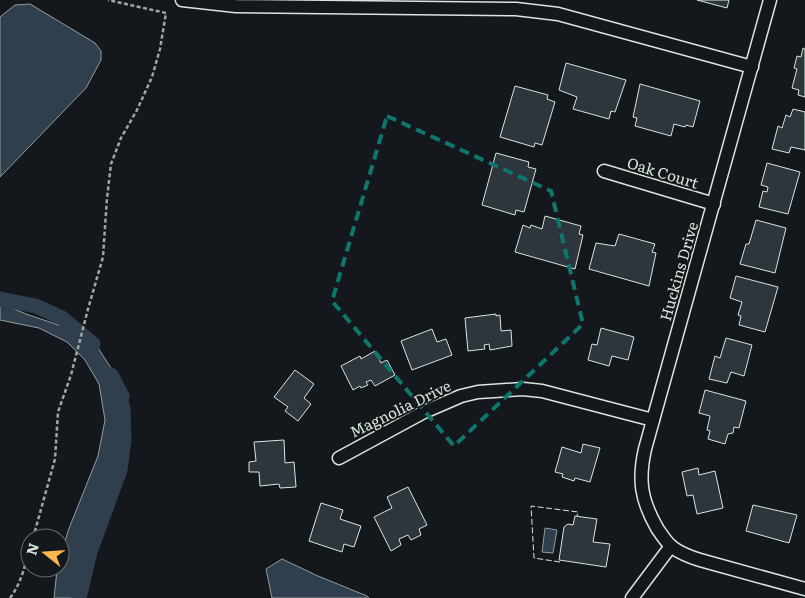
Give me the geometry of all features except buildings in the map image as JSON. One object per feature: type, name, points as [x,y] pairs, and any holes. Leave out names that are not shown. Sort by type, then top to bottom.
[{"type":"street","points":[[182,0],[236,6],[516,9],[558,14],[752,67]]},
{"type":"street","name":"Huckins Drive","points":[[671,546],[650,516],[642,494],[642,462],[770,0]]},
{"type":"street","name":"Oak Court","points":[[604,171],[714,204]]},
{"type":"street","name":"Magnolia Drive","points":[[339,458],[424,412],[461,396],[478,392],[522,389],[542,391],[653,420]]},
{"type":"street","points":[[632,598],[671,546],[684,554],[700,560],[805,589]]},
{"type":"path","points":[[36,528],[55,459],[58,412],[71,375],[103,258],[111,164],[121,138],[152,78],[160,48],[166,13],[108,0]]},
{"type":"path","points":[[10,598],[21,578]]},
{"type":"highlighted area","points":[[387,116],[551,191],[583,324],[454,446],[332,301]]},
{"type":"water","points":[[30,4],[95,43],[101,51],[101,60],[86,88],[0,177],[0,17],[15,5]]},
{"type":"water","points":[[0,303],[85,334],[98,348],[113,371],[120,388],[122,415],[120,456],[86,552],[77,598],[54,598],[56,578],[70,578],[69,528],[98,456],[105,420],[99,384],[85,360],[67,342],[39,328],[0,320]]},
{"type":"water","points":[[545,528],[557,530],[553,553],[542,552]]},
{"type":"water","points":[[282,559],[369,598],[272,598],[266,569]]},
{"type":"waterway","points":[[0,299],[36,306],[62,318],[93,344]]},
{"type":"waterway","points":[[79,598],[90,552],[120,470],[124,440],[122,396],[111,375]]},
{"type":"fence","points":[[560,562],[534,558],[531,506],[578,512],[577,516]]}]
